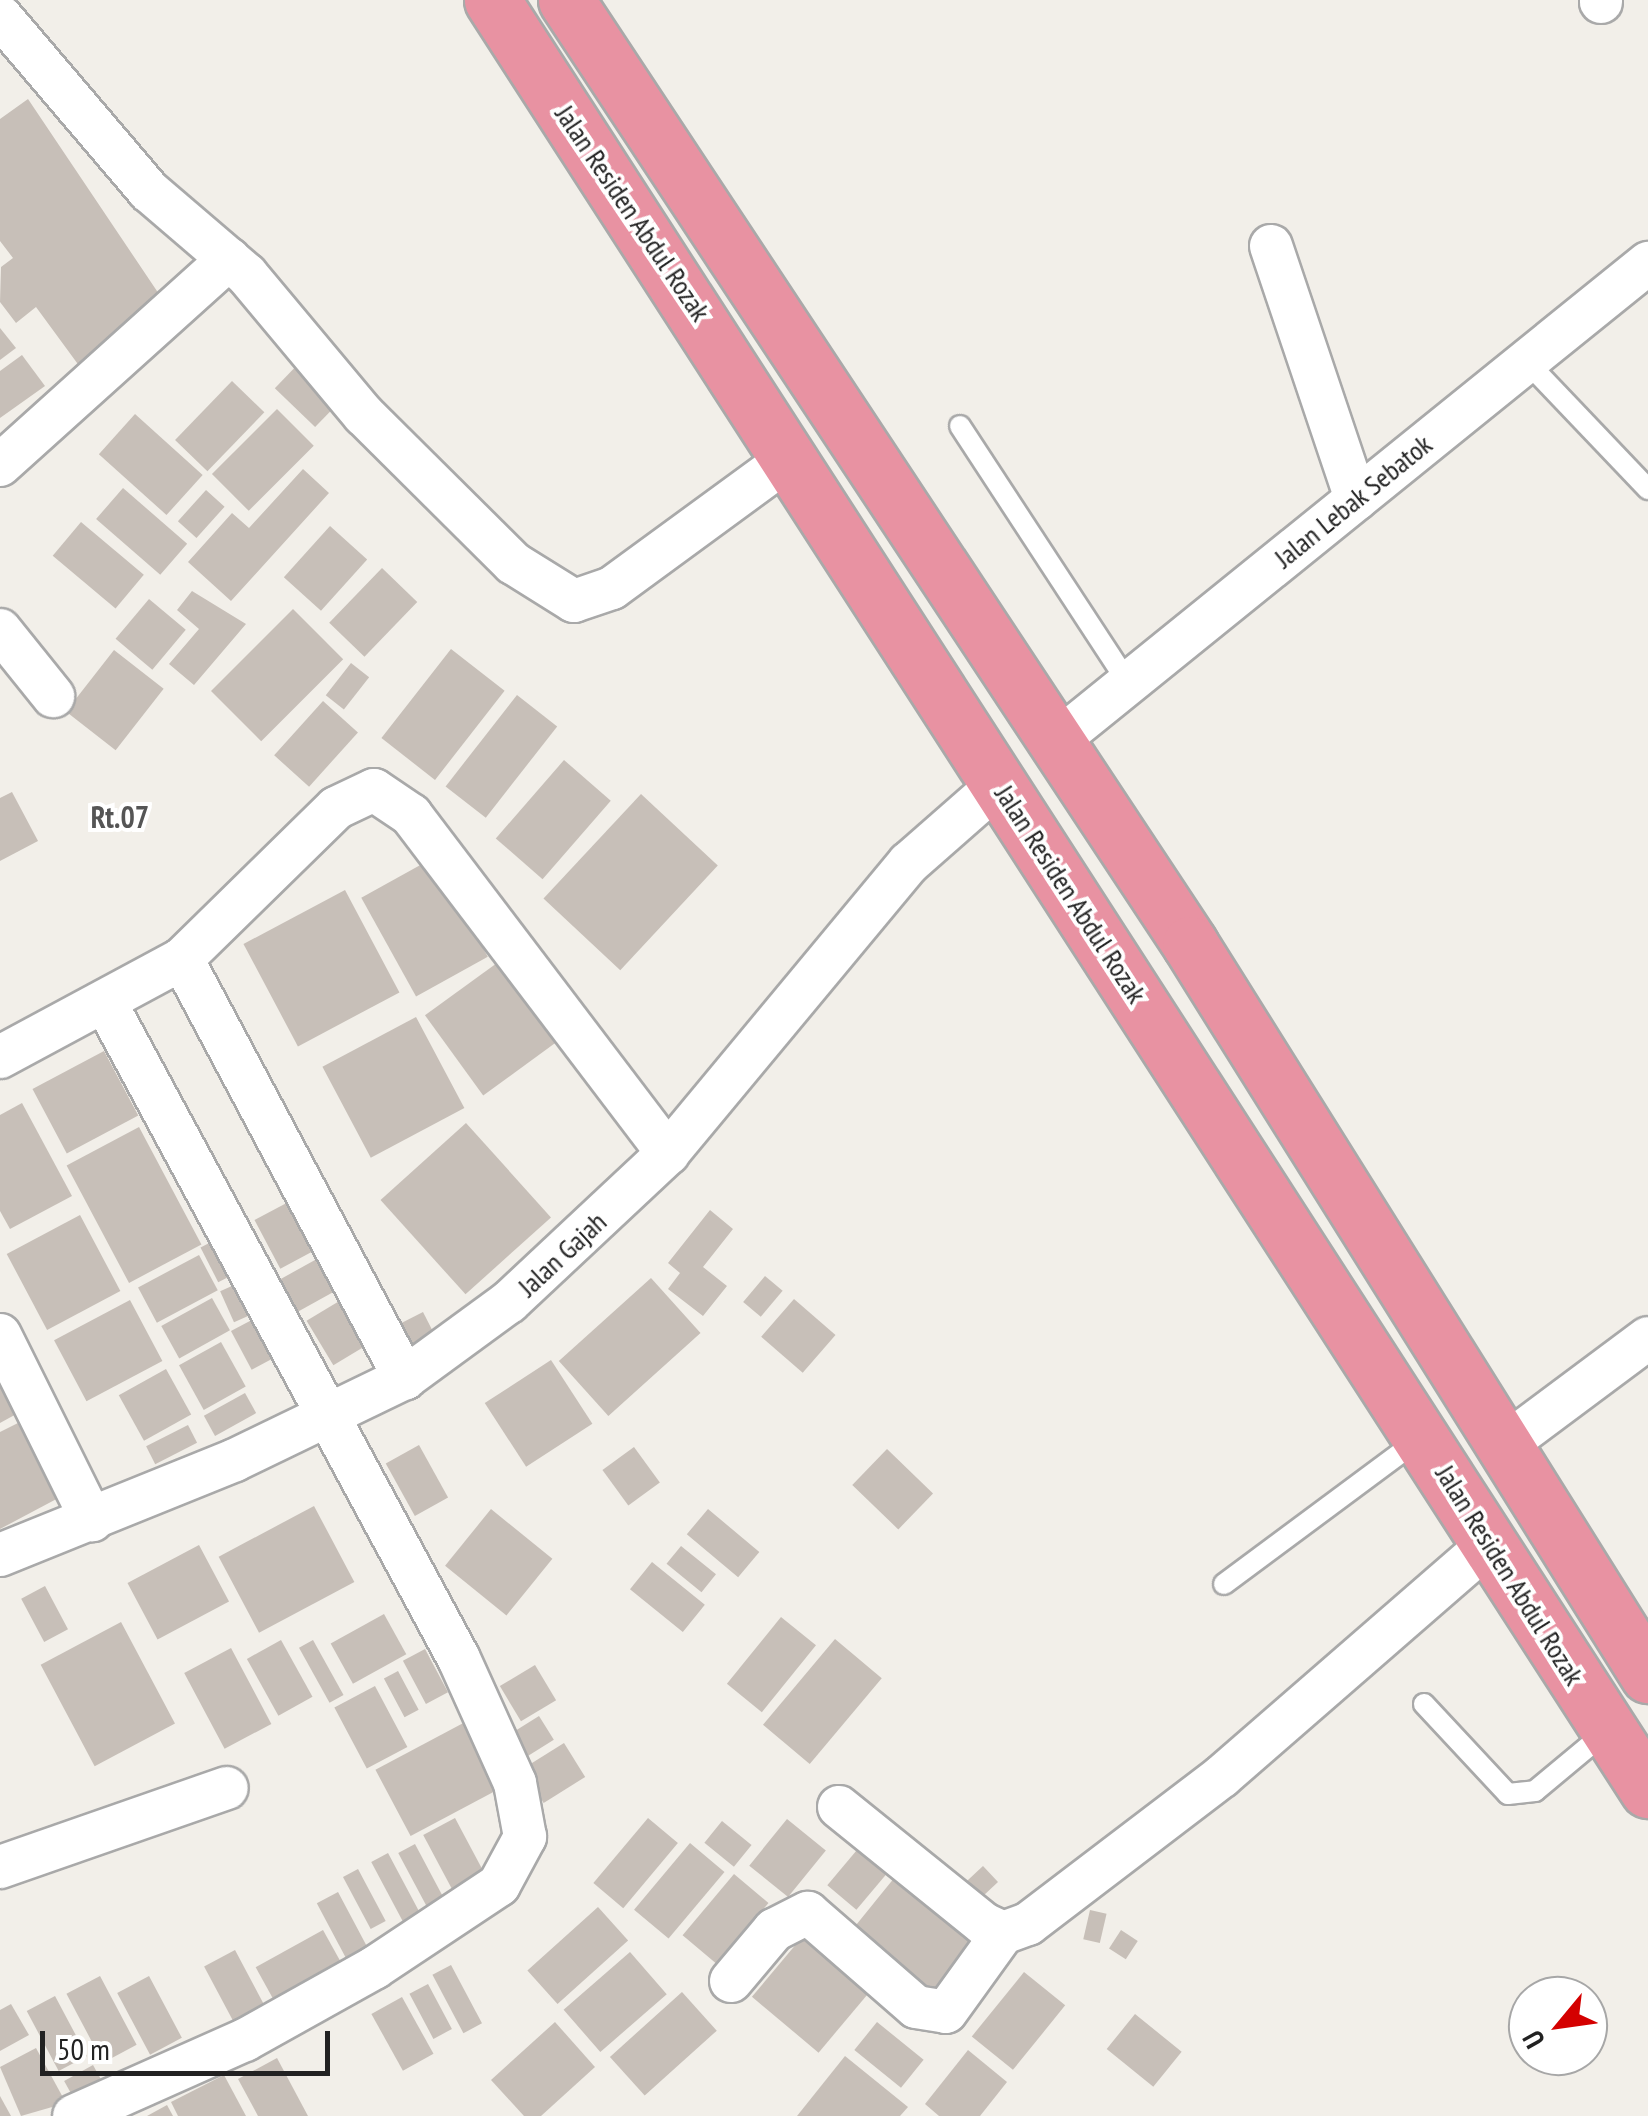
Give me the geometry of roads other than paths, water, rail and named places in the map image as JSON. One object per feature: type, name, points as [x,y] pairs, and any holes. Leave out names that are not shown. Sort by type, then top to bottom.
[{"type":"highway","name":"Jalan Residen Abdul Rozak","points":[[492,0],[791,457],[1648,1790]]},
{"type":"highway","points":[[566,0],[1058,740],[1648,1675]]},
{"type":"street","points":[[0,16],[149,191],[229,259],[462,514],[513,563],[574,601],[612,588],[791,457]]},
{"type":"street","points":[[1272,246],[1356,499]]},
{"type":"street","points":[[0,465],[229,259]]},
{"type":"street","name":"Jalan Lebak Sebatok","points":[[1058,740],[1648,263]]},
{"type":"street","points":[[0,630],[53,696]]},
{"type":"street","name":"Jalan Gajah","points":[[0,1555],[92,1520],[405,1378],[509,1302],[668,1153],[909,863],[999,784]]},
{"type":"street","points":[[0,1057],[182,959],[336,808],[374,790],[394,796],[540,974],[668,1153]]},
{"type":"street","points":[[182,959],[405,1378]]},
{"type":"street","points":[[74,2116],[244,2040],[358,1977],[500,1885],[520,1858],[525,1816],[501,1748],[330,1412],[104,1002]]},
{"type":"street","points":[[0,1335],[92,1520]]},
{"type":"street","points":[[1502,1447],[1648,1338]]},
{"type":"street","points":[[731,1982],[774,1930],[808,1913],[916,2007],[946,2012],[1003,1933],[1060,1904],[1222,1776],[1490,1544]]},
{"type":"street","points":[[0,1867],[227,1788]]},
{"type":"street","points":[[839,1807],[1003,1933]]},
{"type":"lane","points":[[1526,361],[1648,489]]},
{"type":"lane","points":[[960,426],[1128,683]]},
{"type":"lane","points":[[1224,1584],[1423,1436]]},
{"type":"lane","points":[[1424,1704],[1508,1794],[1535,1791],[1609,1730]]},
{"type":"district","name":"Rt.07","points":[[120,817]]}]
